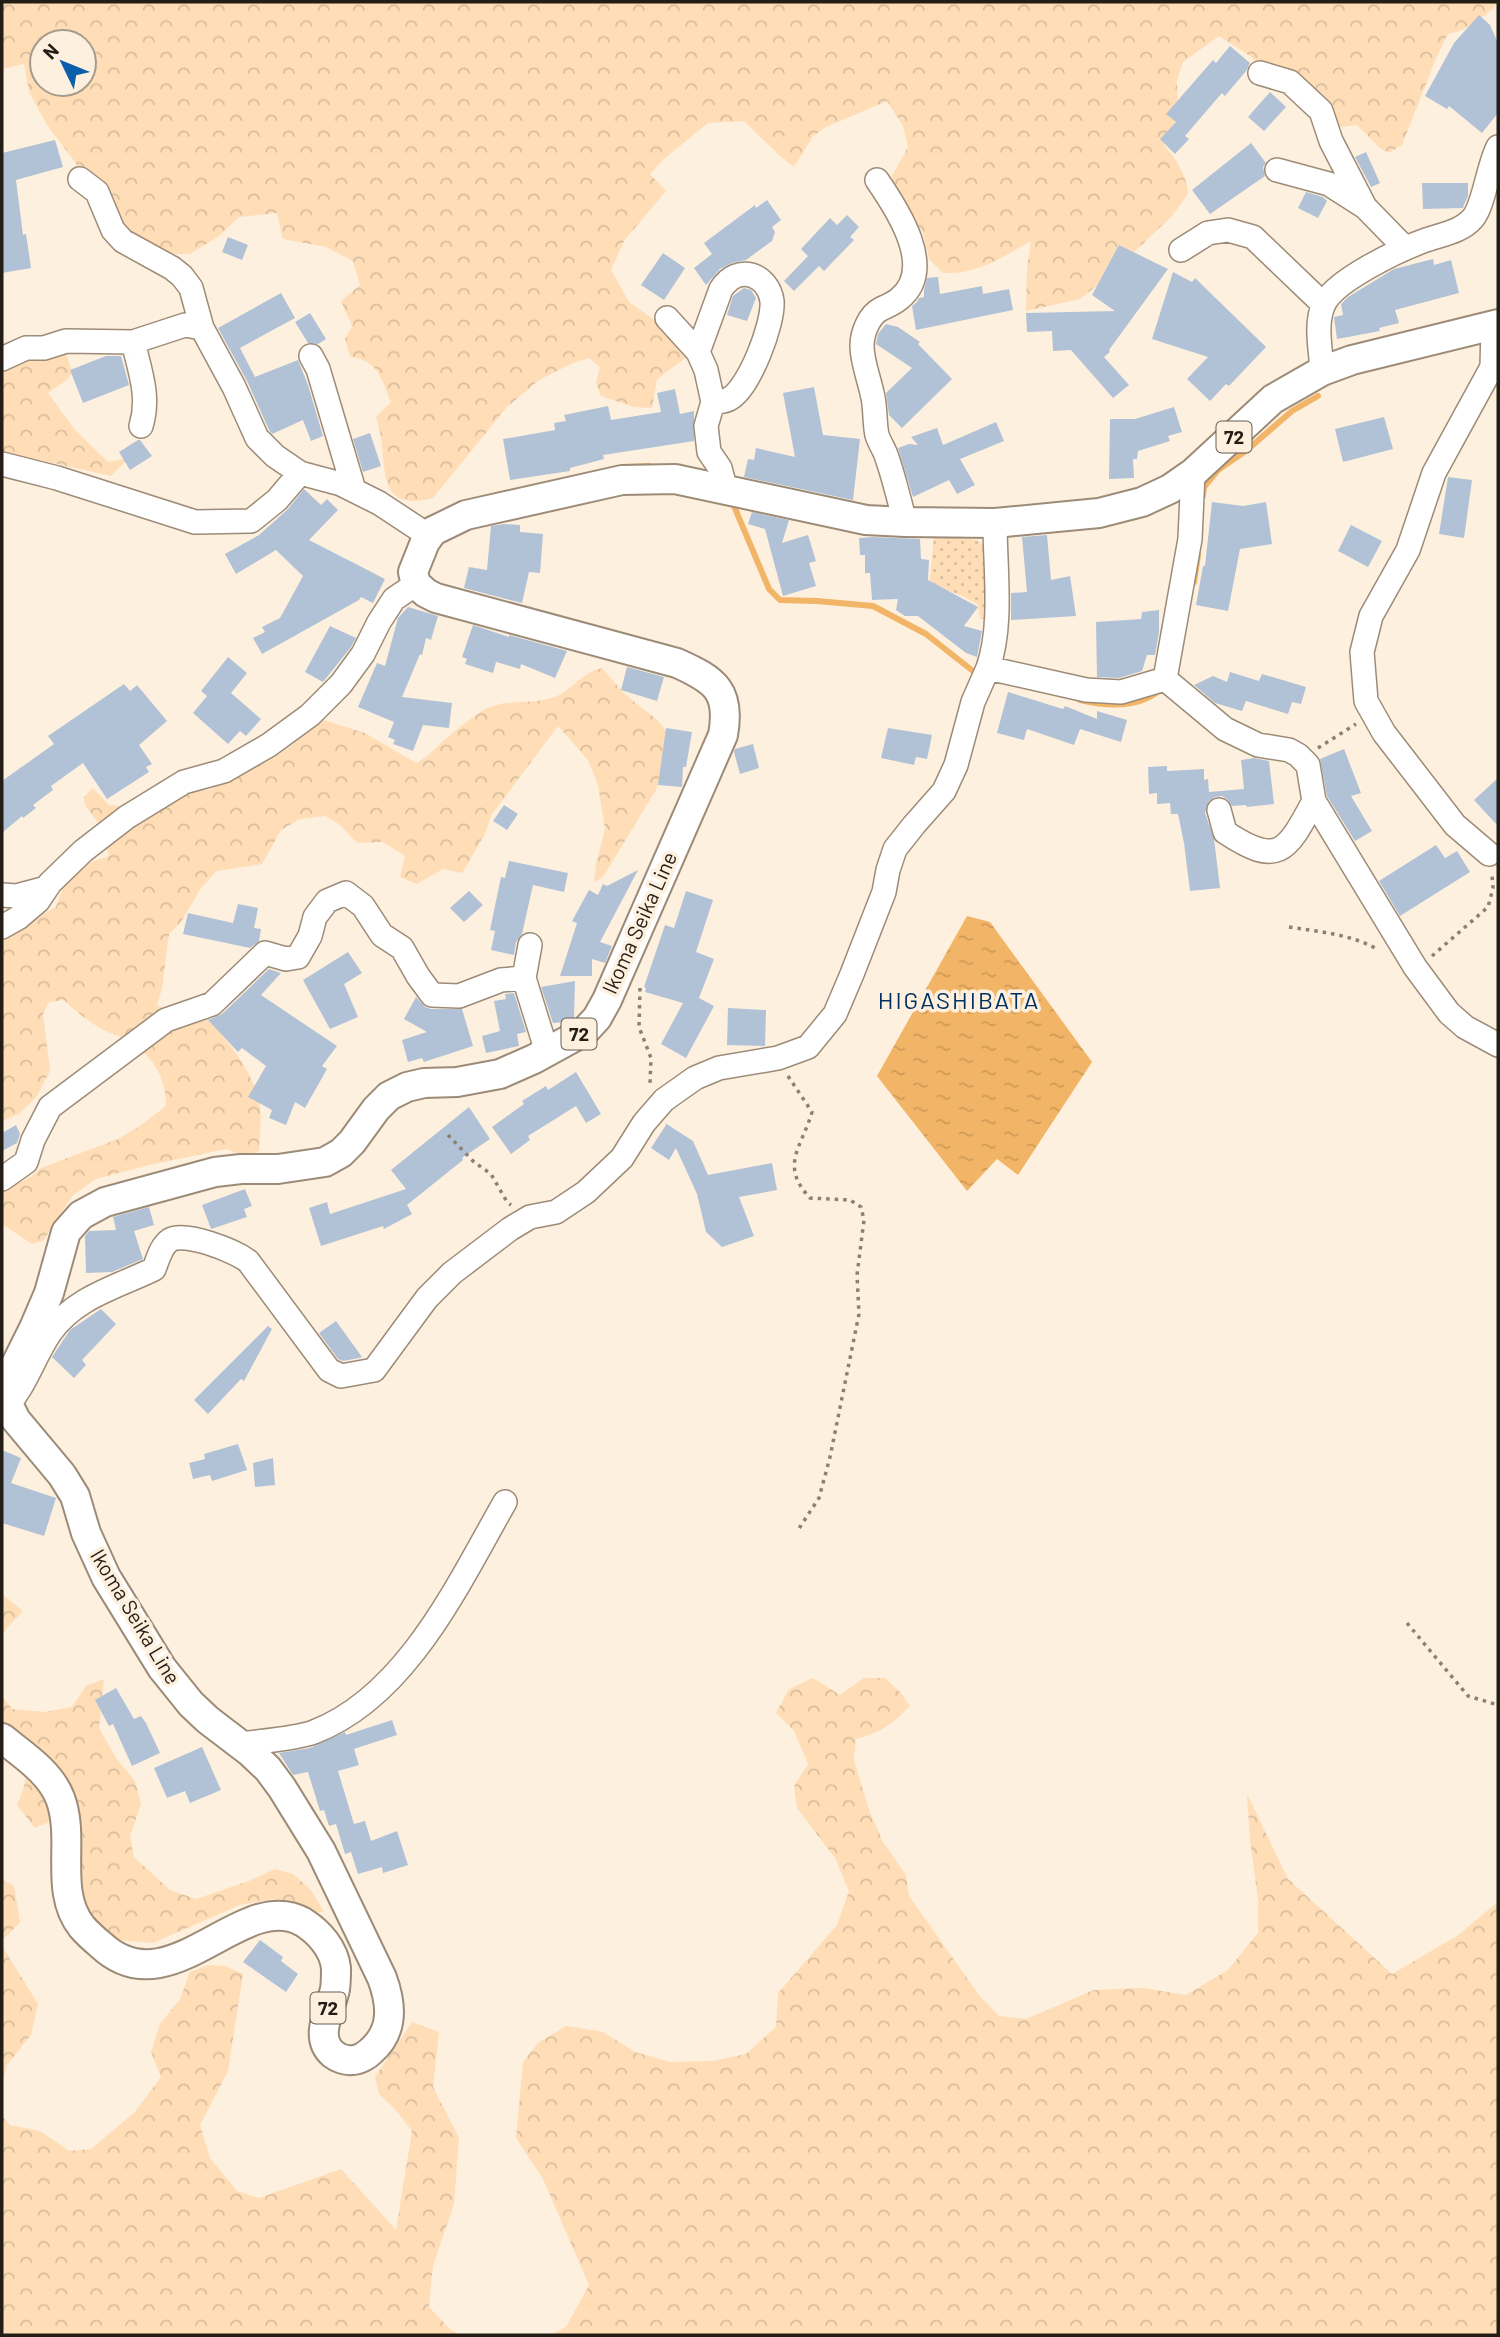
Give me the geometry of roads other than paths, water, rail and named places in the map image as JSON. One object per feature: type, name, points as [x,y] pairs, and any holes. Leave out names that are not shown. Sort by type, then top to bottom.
[{"type":"main road","name":"72","points":[[429,536],[433,531],[466,515],[622,480],[675,479],[866,520],[995,523],[1099,513],[1142,502],[1170,489],[1193,473],[1273,399],[1322,370],[1352,359],[1495,325]]},
{"type":"main road","points":[[416,584],[413,572],[420,551],[429,536]]},
{"type":"main road","name":"Ikoma Seika Line","points":[[2,1738],[51,1781],[60,1799],[68,1845],[66,1873],[69,1899],[81,1926],[105,1949],[129,1962],[161,1963],[182,1957],[240,1926],[265,1918],[293,1917],[306,1924],[324,1940],[332,1952],[336,1968],[335,1989],[324,2029],[325,2043],[330,2052],[339,2058],[353,2061],[382,2042],[388,2026],[390,2008],[383,1978],[321,1851],[275,1779],[240,1744],[208,1720],[162,1668],[106,1577],[86,1533],[75,1496],[62,1475],[5,1407],[7,1382],[49,1293],[66,1232],[81,1215],[105,1202],[215,1172],[278,1169],[325,1162],[341,1153],[352,1142],[389,1096],[407,1087],[424,1083],[457,1082],[500,1074],[585,1031],[607,999],[723,736],[727,714],[723,700],[712,682],[677,663],[436,598],[416,584]]},
{"type":"street","points":[[1260,74],[1290,82],[1321,111],[1331,141],[1365,207]]},
{"type":"street","points":[[1322,370],[1320,321],[1323,304],[1368,266],[1405,248],[1459,230],[1475,216],[1482,199],[1488,170],[1498,147]]},
{"type":"street","points":[[1277,170],[1329,184],[1365,207],[1405,248]]},
{"type":"street","points":[[80,179],[97,192],[113,230],[123,241],[182,276],[191,288],[202,328],[234,387],[257,438],[275,456],[300,473],[341,484],[379,503],[429,536]]},
{"type":"street","points":[[877,180],[906,227],[913,253],[914,276],[911,287],[901,298],[889,307],[879,310],[871,319],[865,330],[862,347],[875,404],[877,436],[905,522]]},
{"type":"street","points":[[1181,250],[1208,233],[1228,230],[1253,237],[1323,304]]},
{"type":"street","points":[[698,352],[726,281],[737,274],[746,273],[757,278],[765,286],[772,301],[767,336],[740,389],[730,399],[713,402]]},
{"type":"street","points":[[667,318],[698,352],[706,370],[713,402],[706,426],[709,452],[720,468],[726,491]]},
{"type":"street","points":[[2,359],[26,348],[44,348],[66,341],[133,342],[185,325],[202,328]]},
{"type":"street","points":[[1489,854],[1455,825],[1384,733],[1366,701],[1362,652],[1371,616],[1408,550],[1434,473],[1492,367],[1495,325]]},
{"type":"street","points":[[133,342],[145,392],[146,411],[141,426]]},
{"type":"street","points":[[311,356],[318,369],[354,491]]},
{"type":"street","points":[[2,464],[57,478],[195,522],[251,521],[277,500],[300,473]]},
{"type":"street","points":[[1165,679],[1191,539],[1193,473]]},
{"type":"street","points":[[5,1407],[30,1371],[51,1332],[64,1317],[97,1293],[155,1269],[161,1250],[169,1240],[184,1236],[237,1253],[248,1261],[329,1370],[341,1376],[374,1370],[427,1298],[452,1273],[481,1248],[530,1217],[556,1212],[586,1192],[622,1158],[644,1123],[664,1100],[695,1078],[719,1068],[778,1059],[808,1047],[835,1013],[870,934],[895,849],[944,791],[956,765],[973,702],[995,648],[995,523]]},
{"type":"street","points":[[2,927],[38,901],[46,888],[83,851],[127,817],[184,782],[224,771],[269,745],[310,715],[341,684],[363,654],[394,599],[416,584]]},
{"type":"street","points":[[988,668],[1086,690],[1121,692],[1165,679]]},
{"type":"street","points":[[1165,679],[1225,729],[1258,745],[1289,750],[1302,758],[1308,765],[1314,801],[1414,964],[1449,1013],[1465,1027],[1498,1045]]},
{"type":"street","points":[[1219,810],[1225,832],[1246,846],[1270,852],[1284,848],[1295,836],[1314,801]]},
{"type":"street","points":[[2,895],[16,896],[46,888]]},
{"type":"street","points":[[2,1179],[26,1162],[33,1140],[50,1107],[166,1020],[212,1004],[265,953],[286,959],[298,957],[310,936],[315,917],[327,901],[346,893],[363,906],[382,936],[402,948],[432,995],[459,996],[501,980],[524,978]]},
{"type":"street","points":[[530,945],[524,978],[547,1052]]},
{"type":"street","points":[[240,1744],[312,1732],[345,1716],[392,1678],[431,1629],[505,1502]]},
{"type":"water","points":[[967,916],[990,922],[1092,1062],[1018,1175],[997,1159],[967,1191],[877,1076]]},
{"type":"waterway","points":[[1203,496],[1204,487],[1218,470],[1247,450],[1292,411],[1318,396]]},
{"type":"waterway","points":[[625,467],[649,466]]},
{"type":"waterway","points":[[734,506],[769,589],[780,600],[873,606],[926,634],[978,675]]},
{"type":"waterway","points":[[1194,582],[1198,555]]},
{"type":"waterway","points":[[1080,700],[1132,703],[1160,690]]},
{"type":"district","name":"HIGASHIBATA","points":[[959,1001]]}]
